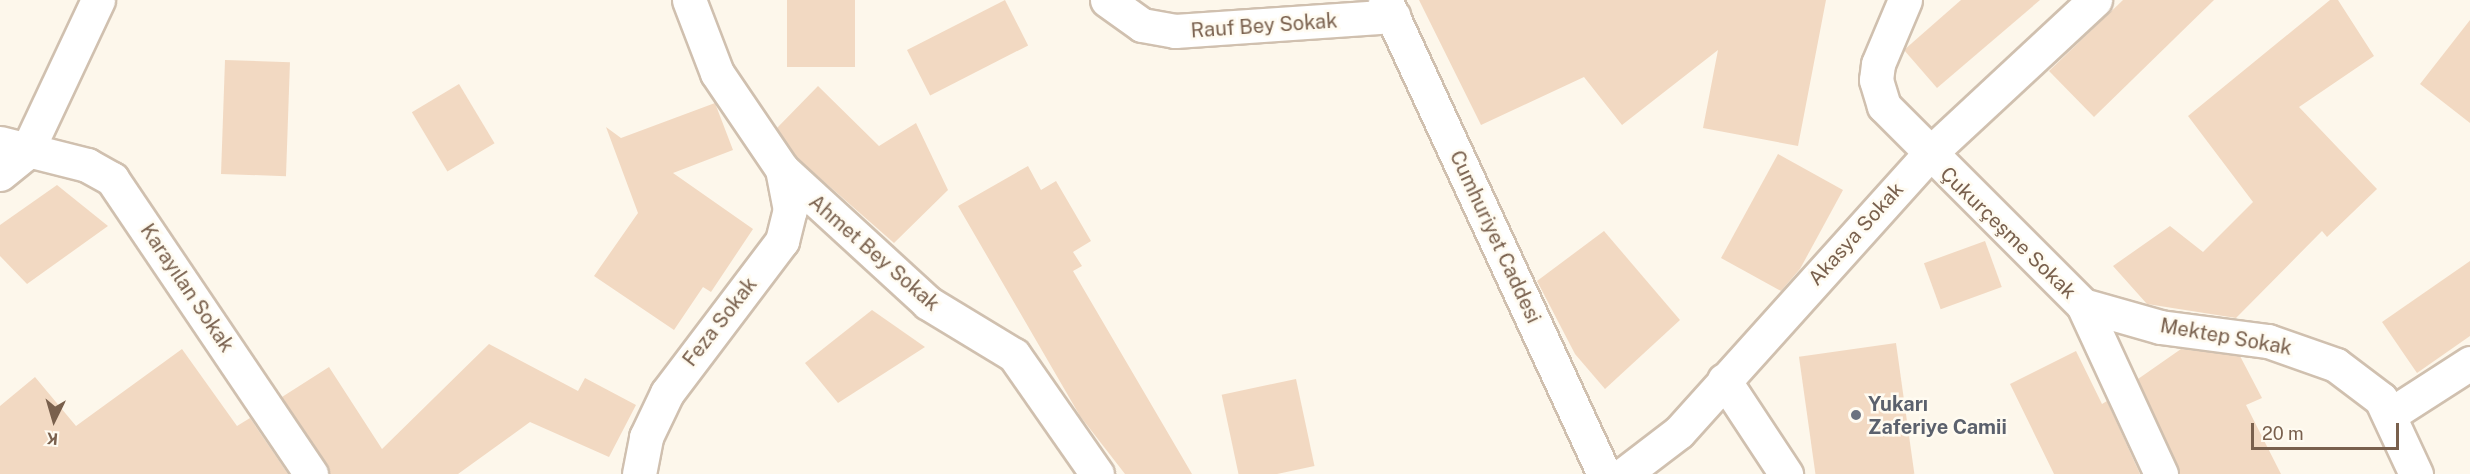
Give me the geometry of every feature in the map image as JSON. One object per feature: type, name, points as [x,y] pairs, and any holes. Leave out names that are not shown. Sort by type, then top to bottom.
[{"type":"street","points":[[0,174],[98,0]]},
{"type":"street","name":"Ahmet Bey Sokak","points":[[688,0],[717,73],[782,169],[928,303],[1014,355],[1097,474]]},
{"type":"street","name":"Rauf Bey Sokak","points":[[1107,0],[1142,25],[1175,32],[1389,8]]},
{"type":"street","name":"Çukurçeşme Sokak","points":[[1905,0],[1876,80],[1884,106],[1928,155],[2083,305],[2161,474]]},
{"type":"street","name":"Akasya Sokak","points":[[1624,474],[1664,447],[1928,155],[2095,0]]},
{"type":"street","name":"Cumhuriyet Caddesi","points":[[1389,8],[1604,474]]},
{"type":"street","name":"Karayılan Sokak","points":[[13,148],[87,165],[112,179],[311,474]]},
{"type":"street","name":"Feza Sokak","points":[[639,474],[646,437],[667,393],[782,241],[790,210],[782,169]]},
{"type":"street","name":"Mektep Sokak","points":[[2083,305],[2160,327],[2268,340],[2314,354],[2369,386],[2391,414],[2416,474]]},
{"type":"street","points":[[2391,414],[2470,363]]},
{"type":"street","points":[[1724,380],[1786,474]]},
{"type":"building","points":[[787,0],[855,0],[855,67],[787,67]]},
{"type":"building","points":[[1005,0],[1028,45],[930,95],[907,50]]},
{"type":"building","points":[[1419,0],[1826,0],[1798,146],[1703,128],[1718,50],[1622,125],[1584,77],[1481,125]]},
{"type":"building","points":[[1961,0],[2040,0],[1937,88],[1904,50]]},
{"type":"building","points":[[2123,0],[2214,0],[2094,117],[2049,71]]},
{"type":"building","points":[[2330,0],[2338,0],[2374,56],[2299,107],[2377,189],[2327,237],[2322,231],[2236,318],[2147,304],[2113,266],[2170,226],[2203,252],[2253,202],[2188,116]]},
{"type":"building","points":[[2470,20],[2470,123],[2420,84]]},
{"type":"building","points":[[225,60],[290,62],[286,176],[221,174]]},
{"type":"building","points":[[459,84],[495,143],[447,171],[412,112]]},
{"type":"building","points":[[818,86],[879,146],[916,123],[948,190],[894,243],[796,157],[777,128]]},
{"type":"building","points":[[715,103],[733,150],[673,173],[753,229],[711,292],[703,287],[674,330],[594,276],[638,213],[606,127],[621,138]]},
{"type":"building","points":[[1778,154],[1843,190],[1800,269],[1781,291],[1721,258]]},
{"type":"building","points":[[1028,166],[1041,190],[1056,181],[1091,241],[1073,252],[1082,266],[1073,271],[1192,474],[1125,474],[1080,416],[958,206]]},
{"type":"building","points":[[57,185],[108,226],[27,284],[0,256],[0,225]]},
{"type":"building","points":[[1604,231],[1680,320],[1605,389],[1575,354],[1537,281]]},
{"type":"building","points":[[1985,241],[2002,287],[1941,309],[1924,263]]},
{"type":"building","points":[[2470,261],[2470,336],[2417,373],[2382,322]]},
{"type":"building","points":[[872,310],[925,347],[838,403],[805,363]]},
{"type":"building","name":"Yukarı Zaferiye Camii","points":[[1896,343],[1914,474],[1815,474],[1799,357]]},
{"type":"building","points":[[489,344],[578,391],[585,378],[636,405],[609,457],[530,422],[458,474],[330,474],[282,397],[329,367],[382,449]]},
{"type":"building","points":[[182,349],[237,426],[250,418],[288,474],[0,474],[0,406],[35,377],[76,426]]},
{"type":"building","points":[[2181,349],[2240,356],[2262,398],[2246,405],[2281,474],[2179,474],[2138,379]]},
{"type":"building","points":[[2076,351],[2102,404],[2107,401],[2140,474],[2054,474],[2010,384]]},
{"type":"building","points":[[1296,379],[1315,466],[1277,474],[1238,474],[1222,395]]},
{"type":"place","name":"Yukarı Zaferiye Camii","points":[[1856,415]]}]
